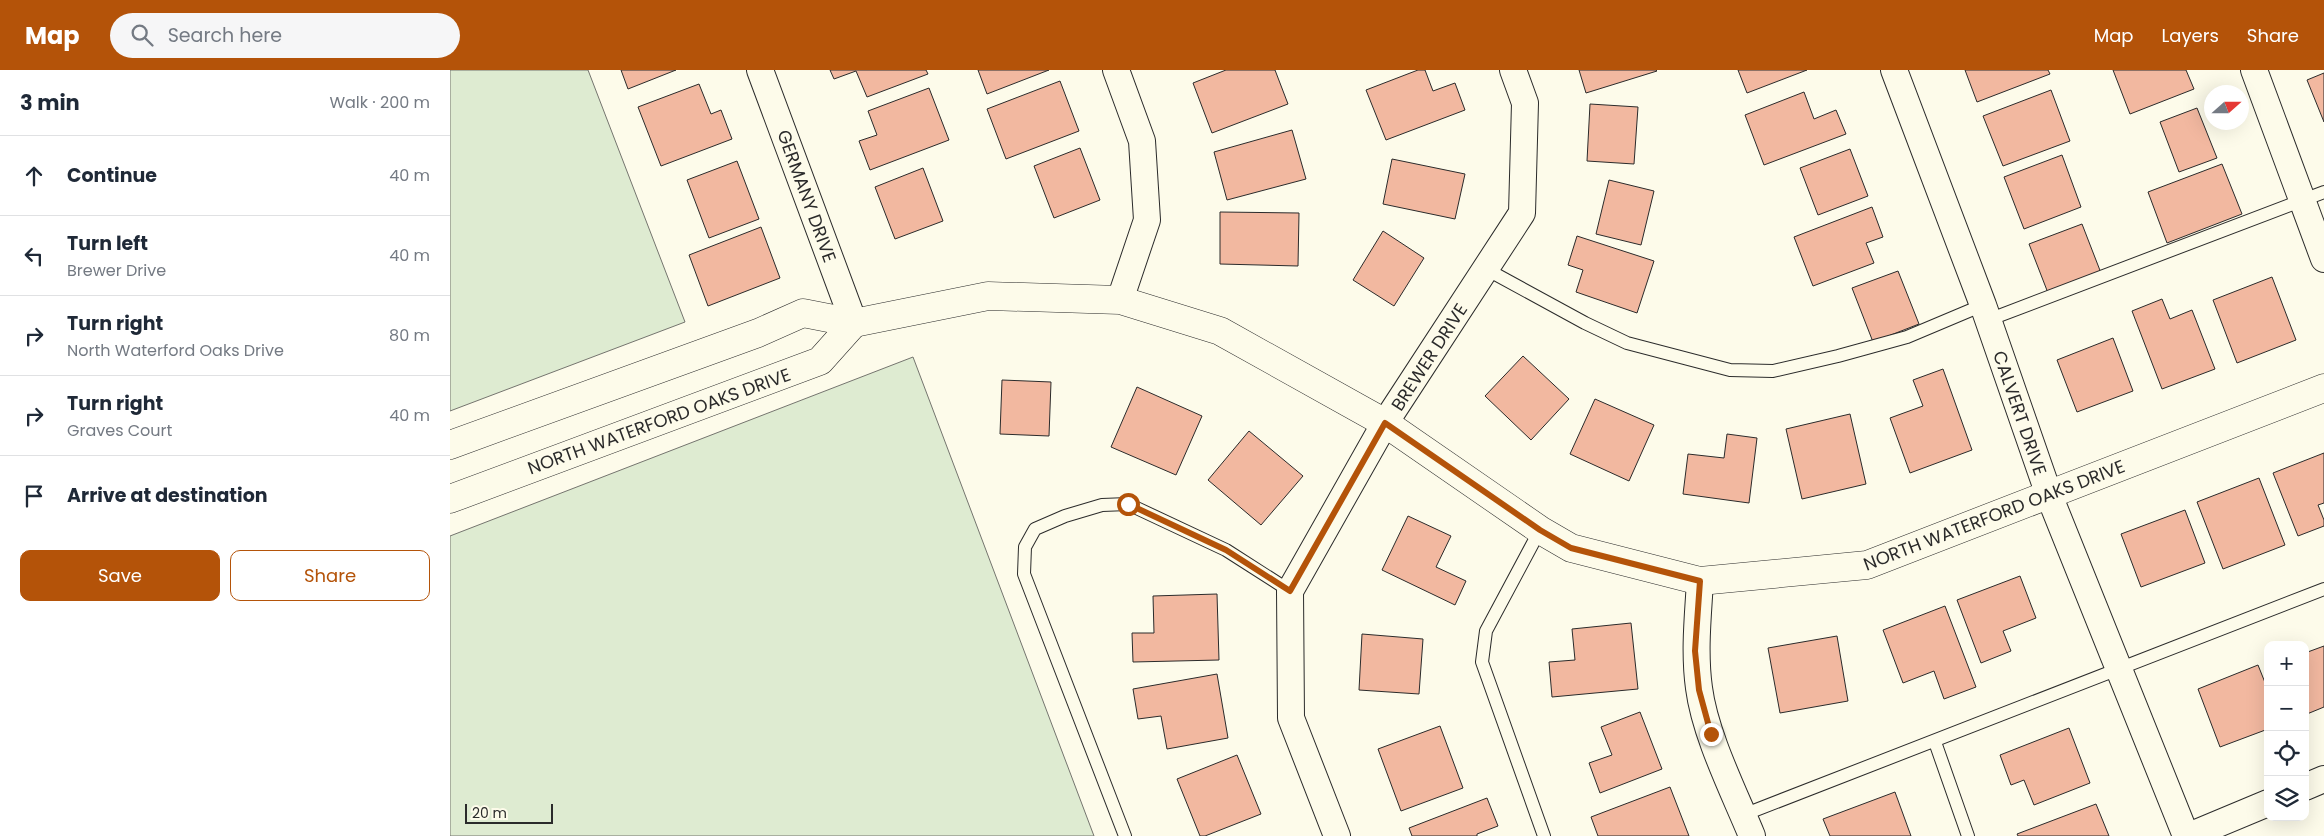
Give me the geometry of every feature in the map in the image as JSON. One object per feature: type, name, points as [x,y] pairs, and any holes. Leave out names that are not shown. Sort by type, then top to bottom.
[{"type":"street","name":"GERMANY DRIVE","points":[[760,70],[854,323]]},
{"type":"street","points":[[1116,70],[1142,141],[1147,220],[1120,300]]},
{"type":"street","name":"BREWER DRIVE","points":[[1337,836],[1291,718],[1290,591],[1385,423],[1522,213],[1525,103],[1513,70]]},
{"type":"street","name":"CALVERT DRIVE","points":[[1894,70],[1985,313],[2049,495],[2118,670],[2187,836]]},
{"type":"street","points":[[2254,70],[2313,196],[2324,259]]},
{"type":"street","name":"NORTH WATERFORD OAKS DRIVE","points":[[450,445],[758,333],[803,313],[854,323],[988,296],[1120,300],[1220,331],[1385,423],[1540,530],[1571,548],[1700,581],[1867,565],[2324,388]]},
{"type":"street","name":"NORTH WATERFORD OAKS DRIVE","points":[[450,499],[820,361],[854,323]]},
{"type":"street","points":[[1700,581],[1695,651],[1699,690],[1711,734],[1747,826]]},
{"type":"street","points":[[2309,785],[2324,779]]},
{"type":"street","points":[[2187,836],[2264,804]]},
{"type":"lane","points":[[1486,269],[1626,343],[1730,370],[1773,371],[1907,338],[1985,313],[2313,196]]},
{"type":"lane","points":[[1125,836],[1024,574],[1025,547],[1035,529],[1065,516],[1102,505],[1128,504],[1226,550],[1290,591]]},
{"type":"lane","points":[[1540,530],[1486,631],[1482,662],[1544,836]]},
{"type":"lane","points":[[1747,826],[1935,742],[2324,589]]},
{"type":"lane","points":[[1935,742],[1968,836]]},
{"type":"green space","points":[[450,70],[588,70],[685,322],[450,411]]},
{"type":"green space","points":[[913,357],[1094,836],[450,836],[450,536]]},
{"type":"building","points":[[621,70],[676,70],[628,89]]},
{"type":"building","points":[[830,70],[926,70],[928,74],[867,97],[856,71],[834,79]]},
{"type":"building","points":[[978,70],[1049,70],[987,94]]},
{"type":"building","points":[[1226,70],[1275,70],[1288,104],[1212,133],[1193,83]]},
{"type":"building","points":[[1418,70],[1425,70],[1433,91],[1455,83],[1465,110],[1386,140],[1366,90]]},
{"type":"building","points":[[1579,70],[1656,70],[1657,71],[1586,93]]},
{"type":"building","points":[[1738,70],[1807,70],[1747,93]]},
{"type":"building","points":[[1965,70],[2048,70],[2050,74],[1977,102]]},
{"type":"building","points":[[2113,70],[2186,70],[2194,89],[2130,114]]},
{"type":"building","points":[[2324,73],[2324,122],[2307,80]]},
{"type":"building","points":[[1060,81],[1079,131],[1006,159],[987,109]]},
{"type":"building","points":[[699,84],[711,114],[721,110],[732,139],[661,166],[638,107]]},
{"type":"building","points":[[929,88],[949,140],[870,170],[859,141],[877,135],[868,111]]},
{"type":"building","points":[[2051,90],[2070,141],[2003,166],[1983,116]]},
{"type":"building","points":[[1804,92],[1814,119],[1836,110],[1846,134],[1764,165],[1745,115]]},
{"type":"building","points":[[1590,104],[1638,107],[1634,164],[1587,161]]},
{"type":"building","points":[[2197,108],[2204,130],[2206,130],[2217,158],[2179,172],[2160,122]]},
{"type":"building","points":[[1292,130],[1306,179],[1227,200],[1214,152]]},
{"type":"building","points":[[1080,148],[1100,200],[1054,218],[1034,166]]},
{"type":"building","points":[[1850,149],[1868,196],[1818,215],[1800,168]]},
{"type":"building","points":[[2062,155],[2081,207],[2024,229],[2004,177]]},
{"type":"building","points":[[1392,159],[1465,174],[1455,219],[1383,204]]},
{"type":"building","points":[[737,161],[759,219],[709,238],[687,180]]},
{"type":"building","points":[[2222,164],[2242,214],[2167,243],[2148,192]]},
{"type":"building","points":[[923,168],[943,221],[895,239],[875,187]]},
{"type":"building","points":[[1609,180],[1654,191],[1641,245],[1596,234]]},
{"type":"building","points":[[1872,207],[1883,237],[1866,243],[1874,263],[1813,286],[1794,237]]},
{"type":"building","points":[[1220,212],[1299,213],[1298,266],[1220,264]]},
{"type":"building","points":[[2082,224],[2101,273],[2048,293],[2029,244]]},
{"type":"building","points":[[761,227],[780,278],[708,306],[689,255]]},
{"type":"building","points":[[1383,231],[1424,258],[1394,306],[1353,280]]},
{"type":"building","points":[[1577,236],[1654,261],[1637,313],[1576,292],[1583,270],[1568,265]]},
{"type":"building","points":[[1898,271],[1919,324],[1873,342],[1852,288]]},
{"type":"building","points":[[2272,277],[2296,340],[2237,363],[2213,300]]},
{"type":"building","points":[[2162,299],[2170,319],[2192,310],[2215,369],[2162,389],[2132,311]]},
{"type":"building","points":[[2113,338],[2133,391],[2077,412],[2057,360]]},
{"type":"building","points":[[1523,356],[1569,399],[1531,440],[1485,396]]},
{"type":"building","points":[[1943,369],[1972,450],[1910,473],[1890,418],[1923,406],[1913,380]]},
{"type":"building","points":[[1002,380],[1051,382],[1049,436],[1000,434]]},
{"type":"building","points":[[1137,387],[1202,416],[1176,475],[1111,447]]},
{"type":"building","points":[[1595,399],[1654,425],[1629,481],[1570,454]]},
{"type":"building","points":[[1850,414],[1866,484],[1802,499],[1786,429]]},
{"type":"building","points":[[1249,431],[1303,476],[1261,525],[1208,480]]},
{"type":"building","points":[[1727,434],[1757,438],[1749,503],[1683,494],[1688,454],[1724,458]]},
{"type":"building","points":[[2324,453],[2324,503],[2318,505],[2324,520],[2324,526],[2298,536],[2273,473]]},
{"type":"building","points":[[2259,478],[2285,545],[2223,569],[2197,502]]},
{"type":"building","points":[[2185,510],[2205,563],[2141,587],[2121,534]]},
{"type":"building","points":[[1408,516],[1451,536],[1436,567],[1466,581],[1455,605],[1382,570]]},
{"type":"building","points":[[2020,576],[2036,618],[2003,631],[2011,651],[1981,663],[1957,600]]},
{"type":"building","points":[[1217,594],[1219,660],[1133,662],[1132,633],[1154,633],[1153,596]]},
{"type":"building","points":[[1945,606],[1976,687],[1944,699],[1934,671],[1903,683],[1883,630]]},
{"type":"building","points":[[1631,623],[1638,689],[1552,697],[1549,662],[1575,660],[1572,629]]},
{"type":"building","points":[[1362,634],[1423,639],[1419,694],[1359,690]]},
{"type":"building","points":[[1837,636],[1848,701],[1780,713],[1768,648]]},
{"type":"building","points":[[2324,646],[2324,707],[2309,713],[2309,686],[2309,652]]},
{"type":"building","points":[[2258,665],[2264,680],[2264,730],[2220,747],[2198,689]]},
{"type":"building","points":[[1217,674],[1228,738],[1167,749],[1161,716],[1138,719],[1133,689]]},
{"type":"building","points":[[1640,712],[1662,769],[1600,793],[1589,763],[1612,755],[1601,727]]},
{"type":"building","points":[[1440,726],[1463,788],[1401,811],[1378,749]]},
{"type":"building","points":[[2069,728],[2090,783],[2034,805],[2024,780],[2011,785],[2000,755]]},
{"type":"building","points":[[1237,755],[1261,814],[1205,836],[1200,836],[1177,779]]},
{"type":"building","points":[[1670,787],[1689,836],[1598,836],[1591,817]]},
{"type":"building","points":[[1895,792],[1911,836],[1830,836],[1823,819]]},
{"type":"building","points":[[1487,798],[1498,826],[1477,834],[1477,836],[1412,836],[1409,828]]},
{"type":"building","points":[[2096,804],[2109,836],[2018,836],[2017,834]]},
{"type":"route","points":[[1128,504],[1226,550],[1290,591],[1385,423],[1540,530],[1571,548],[1700,581],[1695,651],[1699,690],[1711,734]]}]
